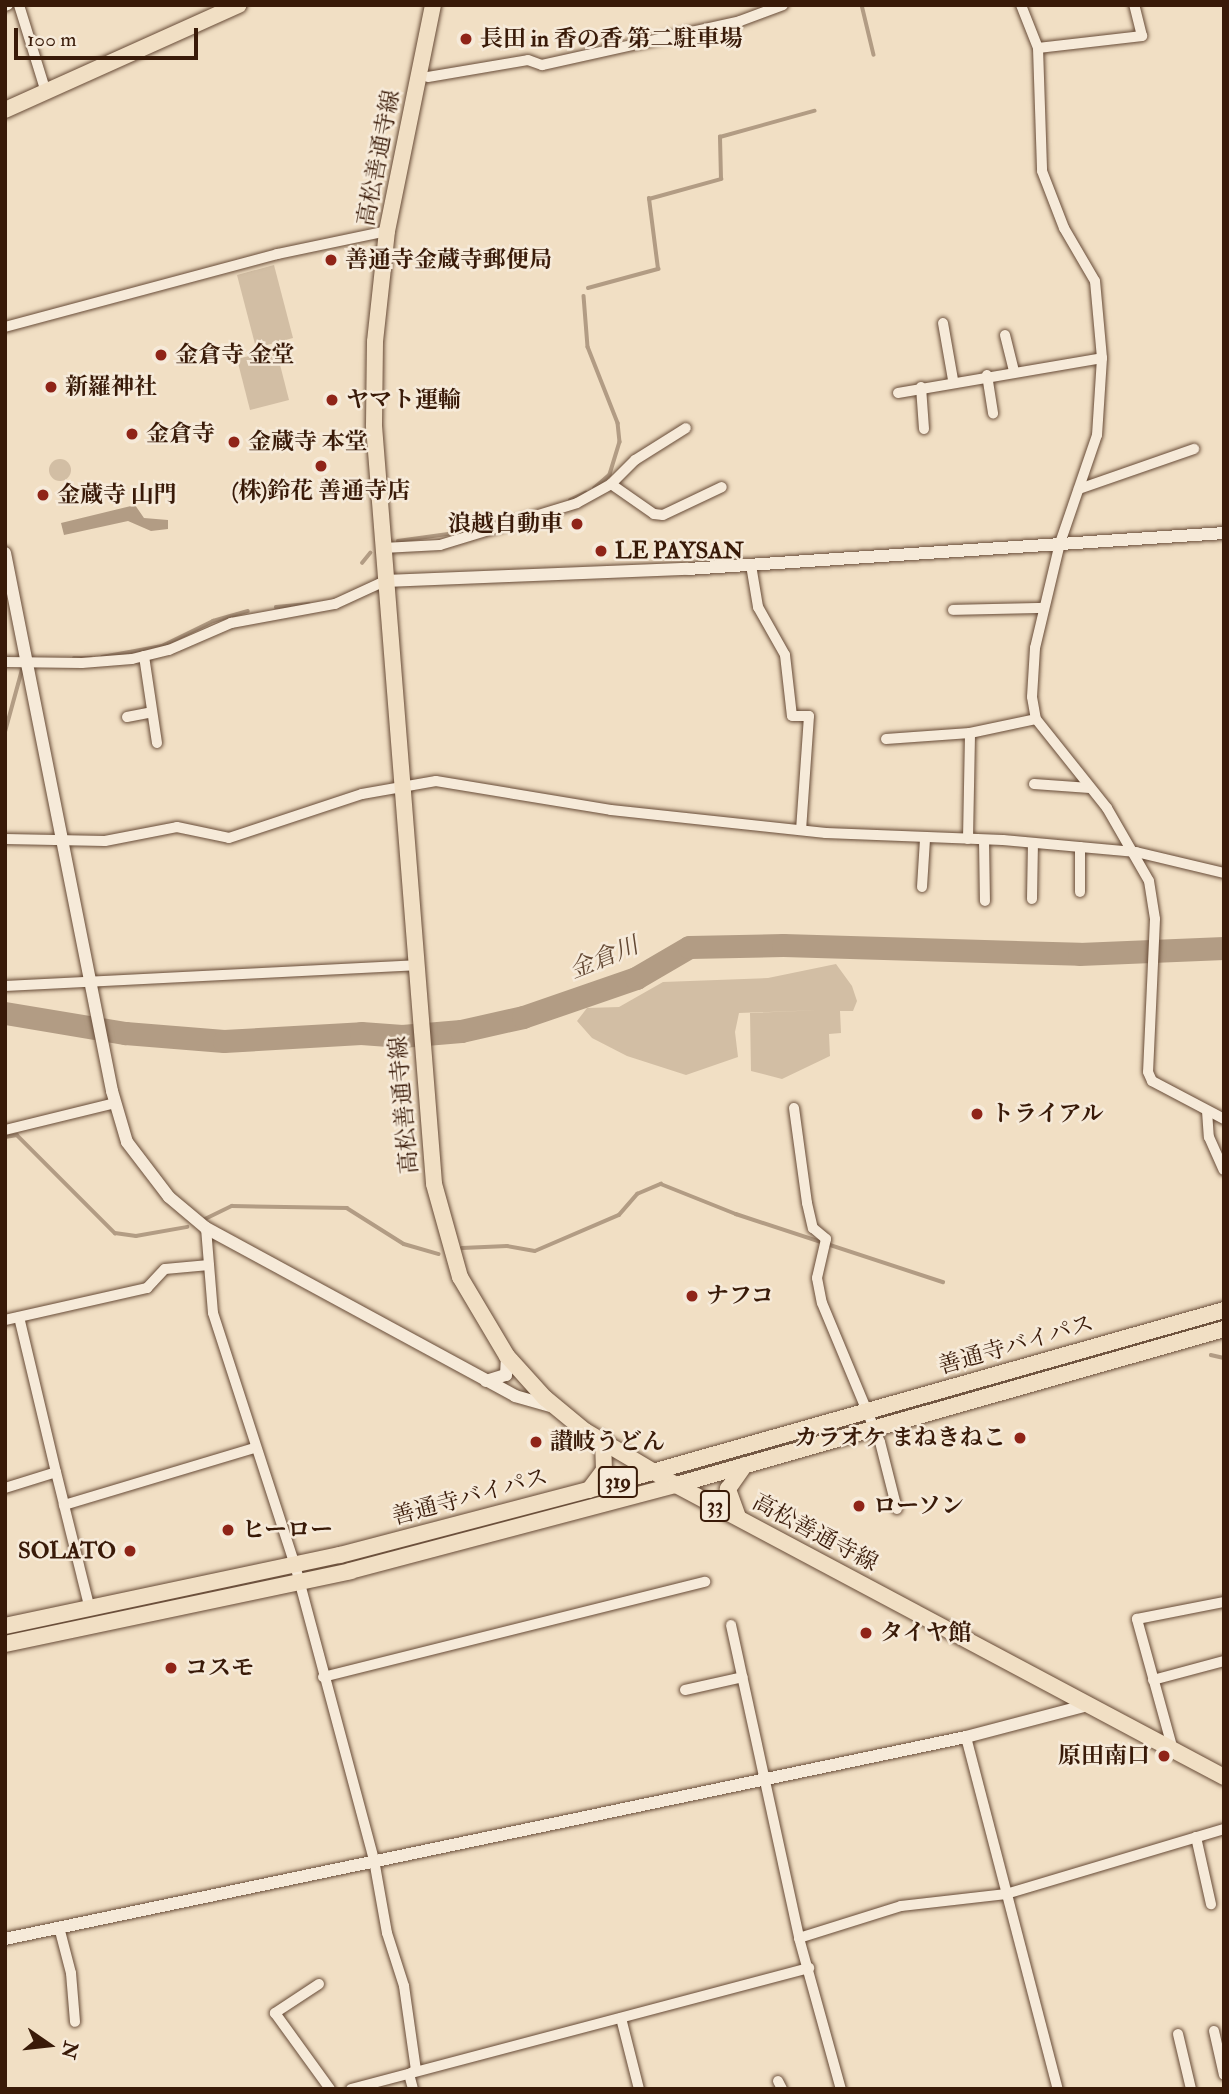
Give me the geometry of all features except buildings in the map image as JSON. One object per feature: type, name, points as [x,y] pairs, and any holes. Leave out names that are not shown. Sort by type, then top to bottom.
[{"type":"main road","points":[[5,110],[239,5]]},
{"type":"main road","points":[[425,5],[426,43]]},
{"type":"main road","name":"高松善通寺線","points":[[433,5],[387,231],[373,378],[385,581],[422,1056],[439,1213],[460,1277],[507,1356],[556,1408],[603,1443],[676,1485],[1224,1777]]},
{"type":"main road","name":"善通寺バイパス","points":[[5,1626],[295,1565],[589,1490],[1224,1310]]},
{"type":"main road","name":"善通寺バイパス","points":[[5,1644],[300,1583],[676,1485],[1224,1329]]},
{"type":"main road","points":[[589,1490],[604,1470],[603,1443]]},
{"type":"main road","points":[[738,1517],[728,1489],[745,1465]]},
{"type":"street","points":[[19,5],[31,28],[46,92]]},
{"type":"street","points":[[428,77],[528,60],[542,65],[740,21],[783,5]]},
{"type":"street","points":[[1021,5],[1038,48],[1042,171],[1064,228],[1095,281],[1102,358],[1099,426],[1060,544],[1032,672],[1036,719],[1136,852],[1149,881],[1155,919],[1148,1072],[1152,1081],[1224,1119]]},
{"type":"street","points":[[1038,48],[1142,36],[1134,5]]},
{"type":"street","points":[[5,327],[277,254],[387,231]]},
{"type":"street","points":[[943,323],[953,380]]},
{"type":"street","points":[[1005,334],[1014,371]]},
{"type":"street","points":[[898,393],[953,380],[1102,358]]},
{"type":"street","points":[[987,375],[993,414]]},
{"type":"street","points":[[921,387],[924,429]]},
{"type":"street","points":[[383,548],[440,545],[505,522],[556,510],[611,484],[635,460],[686,428]]},
{"type":"street","points":[[1079,489],[1194,449]]},
{"type":"street","points":[[611,484],[654,514],[663,514],[722,487]]},
{"type":"street","points":[[5,662],[82,663],[144,656],[231,623],[335,604],[385,581],[751,565],[1224,533]]},
{"type":"street","points":[[5,553],[115,1103],[127,1142],[146,1171],[206,1228],[486,1381],[538,1406],[556,1408]]},
{"type":"street","points":[[751,565],[758,607],[785,655],[792,716],[809,716],[802,830]]},
{"type":"street","points":[[953,610],[1044,608]]},
{"type":"street","points":[[144,656],[156,743]]},
{"type":"street","points":[[127,717],[152,712]]},
{"type":"street","points":[[886,739],[970,733],[1036,719]]},
{"type":"street","points":[[968,839],[970,733]]},
{"type":"street","points":[[5,839],[65,843],[105,841],[177,827],[229,838],[401,785],[436,781],[611,810],[802,830],[1033,843],[1136,852],[1224,873]]},
{"type":"street","points":[[1034,784],[1090,788]]},
{"type":"street","points":[[922,887],[925,839]]},
{"type":"street","points":[[984,840],[985,901]]},
{"type":"street","points":[[1032,899],[1033,843]]},
{"type":"street","points":[[1080,847],[1080,892]]},
{"type":"street","points":[[5,986],[415,967]]},
{"type":"street","points":[[5,1130],[115,1103]]},
{"type":"street","points":[[794,1108],[802,1182],[813,1228],[826,1243],[817,1278],[822,1303],[874,1429],[897,1509]]},
{"type":"street","points":[[1207,1111],[1209,1137],[1224,1170]]},
{"type":"street","points":[[206,1228],[213,1313],[254,1448],[295,1565],[374,1860],[387,1933],[404,1986],[416,2070],[409,2074]]},
{"type":"street","points":[[5,1320],[147,1288],[165,1269],[209,1265]]},
{"type":"street","points":[[19,1317],[90,1609]]},
{"type":"street","points":[[486,1381],[506,1375],[507,1356]]},
{"type":"street","points":[[64,1505],[254,1448]]},
{"type":"street","points":[[5,1488],[56,1472]]},
{"type":"street","points":[[323,1677],[705,1582]]},
{"type":"street","points":[[1173,1751],[1137,1619],[1224,1602]]},
{"type":"street","points":[[731,1625],[799,1938],[841,2089]]},
{"type":"street","points":[[1153,1680],[1224,1661]]},
{"type":"street","points":[[685,1690],[743,1677]]},
{"type":"street","points":[[5,1939],[966,1737],[1088,1706]]},
{"type":"street","points":[[966,1737],[1058,2089]]},
{"type":"street","points":[[799,1938],[901,1906],[1006,1894],[1224,1829]]},
{"type":"street","points":[[1196,1837],[1211,1904]]},
{"type":"street","points":[[59,1927],[71,1973],[75,2022]]},
{"type":"street","points":[[352,2089],[809,1968]]},
{"type":"street","points":[[319,1984],[275,2013],[330,2089]]},
{"type":"street","points":[[621,2018],[639,2089]]},
{"type":"street","points":[[1214,2031],[1224,2075]]},
{"type":"street","points":[[1178,2034],[1191,2089]]},
{"type":"street","points":[[409,2074],[413,2089]]},
{"type":"shaded area","points":[[274,265],[293,338],[256,348],[237,275]]},
{"type":"shaded area","points":[[276,349],[289,400],[250,410],[237,359]]},
{"type":"shaded area","points":[[60,459],[70,466],[71,470],[64,480],[60,481],[50,474],[49,470],[56,460]]},
{"type":"shaded area","points":[[135,505],[144,518],[168,520],[168,529],[151,531],[128,521],[64,535],[61,523]]},
{"type":"shaded area","points":[[836,964],[852,986],[857,1001],[853,1011],[840,1011],[841,1033],[829,1034],[830,1056],[782,1079],[751,1071],[750,1013],[822,1010],[739,1013],[735,1032],[738,1057],[686,1075],[627,1056],[592,1038],[577,1021],[587,1008],[619,1007],[663,982],[768,978]]},
{"type":"waterway","points":[[862,5],[874,55]]},
{"type":"waterway","points":[[588,288],[658,269],[649,199],[721,179],[720,137],[814,111]]},
{"type":"waterway","points":[[584,296],[588,347],[618,423],[620,442],[610,475],[595,488]]},
{"type":"waterway","points":[[570,500],[585,493]]},
{"type":"waterway","points":[[398,541],[462,532]]},
{"type":"waterway","points":[[362,563],[370,553]]},
{"type":"waterway","points":[[276,607],[309,604]]},
{"type":"waterway","points":[[102,657],[162,646],[213,621],[248,611]]},
{"type":"waterway","points":[[74,658],[91,658]]},
{"type":"waterway","points":[[5,732],[22,670]]},
{"type":"waterway","name":"金倉川","points":[[5,1013],[125,1033],[224,1041],[361,1033],[402,1036],[461,1031],[523,1017],[636,978],[689,947],[783,945],[1079,954],[1224,948]]},
{"type":"waterway","points":[[5,1137],[17,1135],[115,1233],[136,1236],[187,1227]]},
{"type":"waterway","points":[[462,1248],[507,1246],[535,1251],[619,1215],[637,1194],[661,1184],[736,1214],[943,1282]]},
{"type":"waterway","points":[[203,1220],[232,1206],[347,1208],[404,1244],[439,1254]]},
{"type":"waterway","points":[[1211,1355],[1224,1358]]},
{"type":"place","name":"長田 in 香の香 第二駐車場","points":[[466,39]]},
{"type":"place","name":"善通寺金蔵寺郵便局","points":[[331,260]]},
{"type":"place","name":"金倉寺 金堂","points":[[161,355]]},
{"type":"place","name":"新羅神社","points":[[51,387]]},
{"type":"place","name":"ヤマト運輸","points":[[332,400]]},
{"type":"place","name":"金倉寺","points":[[132,434]]},
{"type":"place","name":"金蔵寺 本堂","points":[[234,442]]},
{"type":"place","name":"(株)鈴花 善通寺店","points":[[321,466]]},
{"type":"place","name":"金蔵寺 山門","points":[[43,495]]},
{"type":"place","name":"浪越自動車","points":[[577,524]]},
{"type":"place","name":"LE PAYSAN","points":[[601,551]]},
{"type":"place","name":"トライアル","points":[[977,1114]]},
{"type":"place","name":"ナフコ","points":[[692,1296]]},
{"type":"place","name":"カラオケ まねきねこ","points":[[1020,1438]]},
{"type":"place","name":"讃岐うどん","points":[[536,1442]]},
{"type":"place","name":"ローソン","points":[[859,1506]]},
{"type":"place","name":"ヒーロー","points":[[228,1530]]},
{"type":"place","name":"SOLATO","points":[[130,1551]]},
{"type":"place","name":"タイヤ館","points":[[866,1633]]},
{"type":"place","name":"コスモ","points":[[171,1668]]},
{"type":"place","name":"原田南口","points":[[1164,1756]]}]
